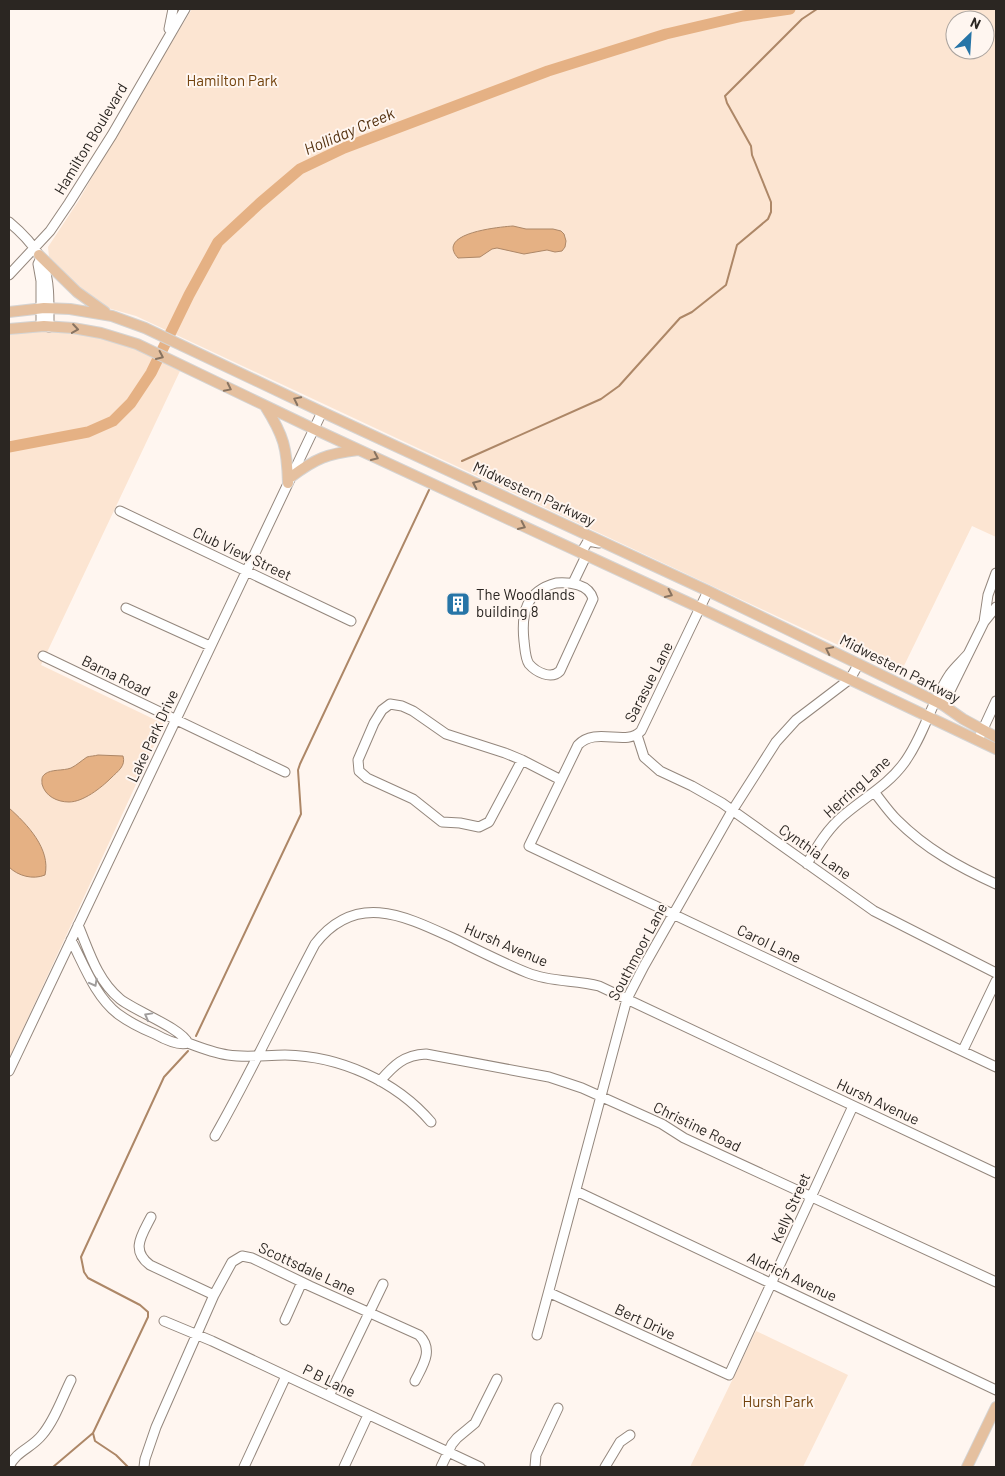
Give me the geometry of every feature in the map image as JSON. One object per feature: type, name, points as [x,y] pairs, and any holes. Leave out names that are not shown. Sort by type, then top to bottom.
[{"type":"main road","points":[[38,254],[77,292],[93,305],[112,316]]},
{"type":"main road","name":"Midwestern Parkway","points":[[9,312],[45,308],[70,309],[112,316],[145,328],[708,591],[939,703],[963,719],[996,749]]},
{"type":"main road","name":"Midwestern Parkway","points":[[9,329],[45,326],[73,328],[101,333],[136,344],[264,406],[929,716],[981,735],[996,737]]},
{"type":"main road","points":[[264,406],[279,429],[288,455],[290,480]]},
{"type":"main road","points":[[290,480],[311,462],[334,453],[358,450]]},
{"type":"main road","points":[[967,1467],[996,1407]]},
{"type":"street","points":[[167,39],[173,9]]},
{"type":"street","name":"Hamilton Boulevard","points":[[9,274],[38,254],[50,231],[112,135],[185,9]]},
{"type":"street","points":[[9,222],[38,254],[48,275],[45,326]]},
{"type":"street","name":"Lake Park Drive","points":[[9,1071],[322,412]]},
{"type":"street","name":"Club View Street","points":[[120,512],[352,621]]},
{"type":"street","points":[[573,583],[588,542],[595,542],[628,554]]},
{"type":"street","points":[[984,622],[988,595],[996,573]]},
{"type":"street","points":[[556,582],[573,583],[590,592],[593,596],[592,603],[560,671],[556,675],[547,675],[534,668],[526,658],[522,624],[524,613],[527,604],[541,588],[556,582]]},
{"type":"street","name":"Sarasue Lane","points":[[529,846],[573,753],[582,741],[594,737],[627,737],[637,735],[644,725],[708,591]]},
{"type":"street","points":[[126,608],[210,646]]},
{"type":"street","points":[[984,622],[996,609]]},
{"type":"street","name":"Herring Lane","points":[[807,864],[819,842],[837,821],[875,793],[893,777],[904,763],[917,743],[929,716],[939,703],[968,654],[984,622]]},
{"type":"street","name":"Barna Road","points":[[43,656],[285,772]]},
{"type":"street","name":"Southmoor Lane","points":[[537,1335],[550,1293],[627,999],[732,811],[776,742],[796,720],[850,679],[858,665]]},
{"type":"street","points":[[981,735],[996,700]]},
{"type":"street","points":[[522,760],[490,822],[480,827],[442,822],[413,799],[367,778],[359,770],[358,765],[358,760],[379,714],[385,707],[394,704],[413,711],[446,734],[506,753],[522,760],[561,780]]},
{"type":"street","name":"Cynthia Lane","points":[[637,735],[644,757],[660,771],[704,792],[874,911],[996,973]]},
{"type":"street","points":[[875,793],[896,819],[933,851],[996,884]]},
{"type":"street","name":"Carol Lane","points":[[529,846],[996,1067]]},
{"type":"street","name":"Hursh Avenue","points":[[215,1136],[236,1100],[315,944],[324,932],[332,925],[351,916],[374,912],[388,912],[402,916],[531,974],[551,979],[590,984],[627,999],[996,1173]]},
{"type":"street","points":[[78,925],[96,967],[111,991],[128,1006],[173,1030],[188,1043],[205,1050],[229,1056],[287,1055],[319,1059],[342,1065],[380,1081],[406,1098],[431,1122]]},
{"type":"street","points":[[71,940],[97,990],[119,1014],[162,1038],[184,1044],[188,1043]]},
{"type":"street","points":[[963,1050],[996,981]]},
{"type":"street","name":"Christine Road","points":[[380,1081],[391,1068],[405,1058],[417,1054],[426,1054],[549,1077],[601,1096],[662,1124],[684,1138],[996,1282]]},
{"type":"street","name":"Kelly Street","points":[[729,1375],[853,1106]]},
{"type":"street","name":"Aldrich Avenue","points":[[576,1191],[996,1390]]},
{"type":"street","points":[[150,1217],[140,1238],[140,1256],[143,1260],[214,1296]]},
{"type":"street","name":"Scottsdale Lane","points":[[144,1467],[156,1428],[214,1296],[232,1262],[242,1256],[252,1258],[419,1335],[428,1350],[415,1381]]},
{"type":"street","points":[[285,1320],[302,1282]]},
{"type":"street","points":[[330,1396],[383,1284]]},
{"type":"street","name":"Bert Drive","points":[[550,1293],[729,1375]]},
{"type":"street","name":"P B Lane","points":[[164,1321],[198,1335],[480,1467]]},
{"type":"street","points":[[244,1467],[286,1376]]},
{"type":"street","points":[[441,1467],[456,1438],[476,1423],[497,1379]]},
{"type":"street","points":[[9,1467],[16,1455],[42,1436],[48,1428],[71,1380]]},
{"type":"street","points":[[535,1467],[536,1455],[558,1408]]},
{"type":"street","points":[[344,1467],[368,1415]]},
{"type":"street","points":[[606,1467],[620,1442],[630,1435]]},
{"type":"green space","name":"Hamilton Park","points":[[192,9],[996,9],[996,537],[972,526],[900,674],[136,316],[101,306],[65,275],[49,257],[48,247],[79,200],[132,107]]},
{"type":"green space","points":[[47,330],[95,335],[122,343],[180,371],[41,665],[164,724],[9,1059],[9,335]]},
{"type":"green space","name":"Hursh Park","points":[[756,1331],[848,1375],[803,1467],[690,1467]]},
{"type":"shaded area","points":[[513,226],[526,229],[553,229],[561,231],[566,241],[565,247],[562,251],[547,250],[524,254],[497,248],[480,257],[458,258],[453,249],[455,243],[462,237],[472,233]]},
{"type":"shaded area","points":[[98,755],[123,756],[124,760],[119,771],[97,790],[80,800],[69,802],[60,801],[46,792],[42,784],[42,777],[45,774],[50,771],[71,768],[87,757]]},
{"type":"shaded area","points":[[9,808],[30,829],[41,847],[46,865],[45,875],[36,877],[26,876],[17,873],[9,867]]},
{"type":"waterway","name":"Holliday Creek","points":[[9,447],[88,432],[113,421],[131,403],[151,373],[189,295],[218,242],[300,169],[344,148],[548,71],[666,34],[743,16],[790,9]]},
{"type":"waterway","points":[[462,461],[601,399],[619,386],[680,318],[692,312],[726,285],[737,245],[768,219],[771,212],[771,202],[752,155],[751,146],[725,96],[802,19],[817,9]]},
{"type":"waterway","points":[[196,1036],[301,814],[298,770],[300,764],[429,490]]},
{"type":"waterway","points":[[53,1467],[93,1433],[148,1317],[148,1312],[140,1305],[88,1278],[84,1272],[81,1257],[164,1077],[188,1051]]},
{"type":"waterway","points":[[93,1433],[95,1441],[116,1455],[128,1467]]},
{"type":"place","name":"The Woodlands building 8","points":[[458,604]]}]
